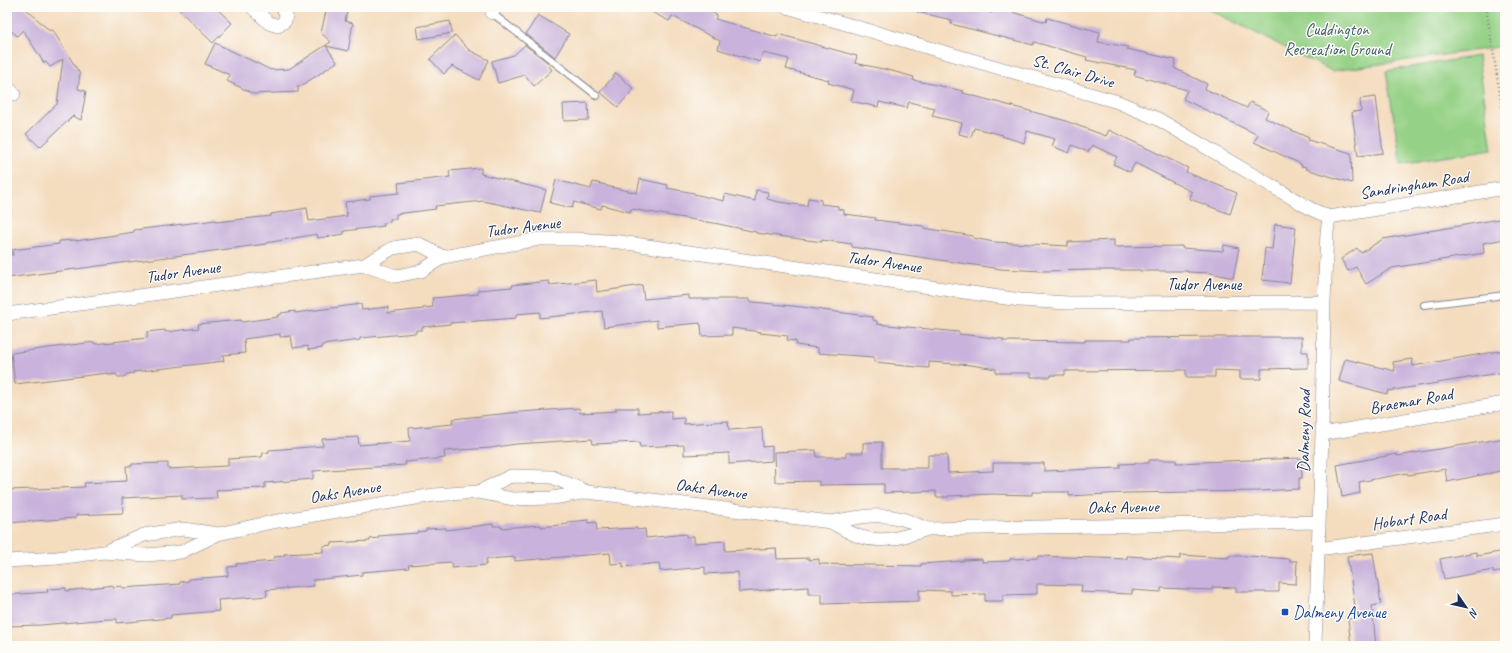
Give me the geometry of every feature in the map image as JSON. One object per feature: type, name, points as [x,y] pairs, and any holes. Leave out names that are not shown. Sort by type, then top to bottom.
[{"type":"street","points":[[252,7],[269,23],[278,26],[285,21],[286,13],[282,7]]},
{"type":"street","name":"St. Clair Drive","points":[[787,7],[1118,102],[1158,119],[1311,209],[1329,217]]},
{"type":"street","name":"Sandringham Road","points":[[1329,217],[1505,188]]},
{"type":"street","name":"Dalmeny Road","points":[[1315,646],[1320,522],[1324,302],[1329,217]]},
{"type":"street","name":"Tudor Avenue","points":[[364,265],[396,276],[421,271],[443,257],[539,239],[577,239],[620,242],[1020,300],[1068,303],[1324,302]]},
{"type":"street","name":"Tudor Avenue","points":[[7,314],[364,265],[393,248],[419,244],[443,257]]},
{"type":"street","name":"Braemar Road","points":[[1322,434],[1505,402]]},
{"type":"street","name":"Oaks Avenue","points":[[478,492],[511,476],[552,477],[587,492],[831,522],[866,516],[902,518],[928,529]]},
{"type":"street","name":"Oaks Avenue","points":[[7,561],[57,558],[103,552],[146,555],[181,552],[218,534],[272,522],[434,495],[478,492],[513,499],[552,498],[587,492]]},
{"type":"street","name":"Oaks Avenue","points":[[831,522],[861,537],[879,540],[900,538],[928,529],[1320,522]]},
{"type":"street","name":"Hobart Road","points":[[1318,549],[1505,524]]},
{"type":"street","name":"Oaks Avenue","points":[[103,552],[144,535],[183,529],[218,534]]},
{"type":"lane","points":[[494,10],[597,96]]},
{"type":"lane","points":[[1424,305],[1505,295]]},
{"type":"path","points":[[1486,7],[1505,126]]},
{"type":"green space","name":"Cuddington Recreation Ground","points":[[1204,7],[1505,7],[1505,46],[1332,71]]},
{"type":"green space","points":[[1478,56],[1492,149],[1401,164],[1386,71]]},
{"type":"building","points":[[7,7],[24,7],[50,31],[52,29],[80,74],[78,89],[86,91],[81,120],[73,116],[40,147],[26,134],[57,104],[63,59],[50,67],[46,62],[44,63],[23,30],[17,36],[7,27]]},
{"type":"building","points":[[176,7],[215,7],[232,23],[213,43]]},
{"type":"building","points":[[327,7],[348,7],[345,21],[353,23],[348,51],[326,46],[337,62],[301,86],[298,86],[298,92],[254,94],[227,81],[230,75],[205,64],[215,43],[271,70],[289,69],[331,42],[321,33]]},
{"type":"building","points":[[642,7],[701,7],[717,15],[715,19],[777,37],[778,34],[857,56],[855,63],[914,77],[913,80],[963,91],[963,93],[1063,120],[1106,136],[1109,130],[1188,168],[1186,172],[1237,193],[1230,214],[1190,199],[1192,192],[1135,163],[1130,172],[1113,164],[1117,157],[1092,145],[1088,152],[1072,145],[1069,153],[1052,146],[1055,139],[1027,131],[1024,143],[1002,136],[1003,135],[974,128],[971,137],[959,134],[962,123],[932,116],[935,108],[909,102],[907,108],[879,102],[878,107],[851,101],[854,90],[828,83],[829,80],[786,69],[789,59],[763,53],[760,62],[718,49],[720,41],[672,16],[669,21]]},
{"type":"building","points":[[917,7],[971,7],[992,13],[995,7],[1046,22],[1047,18],[1100,32],[1098,42],[1128,47],[1127,49],[1176,60],[1174,68],[1207,84],[1205,89],[1247,108],[1250,102],[1268,111],[1265,118],[1309,138],[1308,140],[1351,153],[1352,183],[1306,169],[1306,167],[1301,166],[1301,164],[1254,142],[1258,135],[1183,99],[1187,90],[1134,75],[1136,70],[1086,60],[1087,57],[1034,42],[1033,45],[951,24],[952,20],[917,12]]},
{"type":"building","points":[[538,15],[569,34],[555,57],[526,34]]},
{"type":"building","points":[[450,21],[452,33],[419,39],[417,27]]},
{"type":"building","points":[[455,35],[469,50],[489,60],[479,80],[452,66],[444,74],[430,59]]},
{"type":"building","points":[[525,45],[550,64],[549,66],[552,70],[534,86],[525,75],[498,83],[492,61],[514,55]]},
{"type":"building","points":[[616,73],[634,89],[618,107],[600,92]]},
{"type":"building","points":[[1376,97],[1383,153],[1358,156],[1352,112],[1361,111],[1360,99]]},
{"type":"building","points":[[588,103],[589,120],[564,121],[563,104]]},
{"type":"building","points":[[481,168],[481,174],[546,190],[540,213],[483,201],[435,206],[436,209],[396,214],[396,219],[390,219],[390,222],[383,223],[384,226],[344,231],[344,234],[318,238],[317,234],[266,244],[7,278],[7,255],[13,255],[12,250],[59,244],[59,241],[76,241],[134,232],[134,230],[216,220],[216,222],[271,216],[271,214],[307,208],[309,221],[347,216],[345,202],[370,199],[370,196],[399,193],[398,183],[450,177],[449,171]]},
{"type":"building","points":[[640,179],[668,185],[667,188],[724,201],[725,194],[755,201],[756,190],[768,192],[767,199],[779,202],[807,206],[808,198],[821,200],[821,204],[838,206],[838,209],[844,210],[844,214],[876,218],[875,220],[924,226],[924,228],[973,236],[973,238],[994,242],[1068,246],[1068,242],[1114,240],[1114,247],[1182,246],[1182,248],[1223,251],[1224,245],[1239,248],[1233,278],[1211,273],[1187,272],[1188,271],[1043,271],[1001,269],[852,247],[852,244],[822,240],[822,242],[756,233],[719,224],[631,209],[630,212],[602,205],[601,209],[574,202],[572,208],[550,203],[556,180],[591,189],[593,182],[637,193]]},
{"type":"building","points":[[1505,218],[1505,239],[1483,243],[1484,253],[1392,268],[1366,284],[1356,267],[1348,271],[1341,259],[1357,248],[1361,253],[1383,239]]},
{"type":"building","points":[[1275,224],[1296,227],[1290,283],[1262,280],[1265,248],[1272,249]]},
{"type":"building","points":[[596,280],[597,292],[642,285],[644,299],[689,295],[689,299],[749,299],[749,301],[754,302],[873,317],[873,320],[877,321],[877,324],[959,332],[959,334],[1003,339],[1003,341],[1085,342],[1085,340],[1131,340],[1131,338],[1302,337],[1302,352],[1308,352],[1308,368],[1261,369],[1261,379],[1240,379],[1240,371],[1215,370],[1215,377],[1186,377],[1186,370],[1065,371],[1065,375],[1031,377],[1031,373],[996,373],[996,369],[971,365],[929,362],[929,368],[874,362],[874,357],[818,353],[818,348],[796,345],[796,341],[787,340],[788,336],[732,328],[732,335],[702,336],[700,323],[657,327],[657,320],[604,327],[602,311],[540,318],[540,312],[516,314],[516,318],[450,323],[422,327],[422,330],[416,330],[416,333],[360,338],[360,340],[322,345],[322,348],[308,350],[308,346],[293,348],[291,336],[280,337],[280,334],[244,339],[245,353],[223,355],[224,361],[133,372],[134,373],[127,374],[124,377],[118,377],[116,374],[108,375],[108,373],[15,384],[11,353],[94,342],[95,344],[147,338],[147,332],[165,330],[165,332],[199,328],[198,324],[241,320],[242,322],[278,317],[277,315],[281,315],[281,313],[295,311],[295,313],[361,304],[362,310],[388,307],[388,313],[423,309],[433,307],[432,298],[478,294],[478,290],[513,287],[512,285],[549,281],[550,285]]},
{"type":"building","points":[[1505,350],[1505,372],[1388,391],[1387,394],[1339,381],[1345,359],[1395,371],[1393,362],[1412,359],[1413,366]]},
{"type":"building","points":[[579,408],[580,413],[616,411],[616,408],[638,408],[638,413],[671,411],[671,419],[684,418],[684,424],[728,421],[729,430],[762,428],[763,447],[772,446],[772,461],[729,464],[729,453],[684,455],[684,445],[640,447],[639,442],[593,444],[592,439],[516,444],[490,448],[444,451],[445,458],[405,462],[406,465],[313,471],[313,479],[265,483],[265,488],[216,490],[217,498],[182,499],[182,495],[122,498],[123,513],[76,515],[76,518],[7,523],[7,493],[10,493],[9,490],[85,487],[84,483],[127,481],[126,466],[132,466],[132,464],[168,463],[168,469],[228,466],[228,459],[262,457],[263,453],[269,452],[269,450],[323,446],[322,439],[358,437],[359,445],[410,441],[409,428],[453,424],[452,419]]},
{"type":"building","points":[[1505,438],[1505,470],[1447,482],[1445,469],[1408,475],[1407,473],[1359,482],[1360,493],[1342,497],[1337,465],[1397,454],[1397,456]]},
{"type":"building","points":[[882,442],[882,468],[928,468],[928,455],[947,455],[948,473],[993,471],[993,463],[1044,463],[1044,471],[1120,468],[1120,464],[1149,463],[1149,460],[1176,460],[1176,463],[1301,458],[1302,478],[1299,478],[1299,489],[1126,493],[1069,496],[1069,492],[1032,492],[1032,495],[993,494],[948,497],[936,497],[936,491],[884,493],[884,484],[819,485],[819,481],[775,482],[774,452],[816,450],[817,457],[846,457],[846,453],[863,453],[863,443]]},
{"type":"building","points":[[588,520],[588,523],[596,522],[597,530],[645,529],[646,538],[686,534],[686,537],[694,536],[694,543],[725,541],[725,551],[776,548],[777,559],[819,559],[819,564],[921,566],[921,564],[963,560],[982,559],[982,562],[1010,561],[1010,559],[1038,558],[1038,556],[1127,559],[1127,556],[1180,559],[1180,555],[1228,558],[1228,556],[1247,556],[1290,559],[1290,561],[1297,561],[1296,584],[1279,583],[1279,592],[1236,592],[1236,588],[1212,587],[1212,590],[1161,588],[1161,592],[1132,590],[1132,594],[1081,592],[1082,585],[1037,584],[1037,594],[1003,595],[1003,601],[985,601],[985,594],[951,595],[951,591],[919,590],[919,601],[822,604],[822,594],[808,594],[808,587],[739,592],[738,572],[705,574],[705,567],[660,571],[659,563],[623,567],[623,563],[611,564],[610,553],[515,561],[515,557],[486,559],[486,565],[452,568],[451,562],[408,565],[409,568],[362,572],[362,575],[313,580],[314,586],[266,590],[267,596],[218,600],[219,611],[171,615],[171,618],[117,623],[117,619],[107,619],[41,625],[7,626],[7,595],[48,592],[47,589],[66,588],[66,591],[113,585],[113,587],[122,586],[122,588],[180,584],[180,582],[189,581],[189,579],[228,576],[228,567],[237,566],[236,564],[275,561],[274,557],[284,556],[284,554],[323,552],[323,546],[332,545],[332,543],[370,541],[370,539],[379,538],[378,536],[417,533],[426,531],[426,529],[446,528],[446,530],[493,524],[493,526],[501,526],[501,528],[541,525],[541,527]]},
{"type":"building","points":[[1505,551],[1505,571],[1493,573],[1493,570],[1444,579],[1440,559],[1476,552],[1477,556]]},
{"type":"building","points":[[1373,553],[1381,604],[1372,606],[1376,646],[1351,646],[1348,619],[1357,618],[1347,556]]},
{"type":"place","name":"Dalmeny Avenue","points":[[1285,612]]}]
